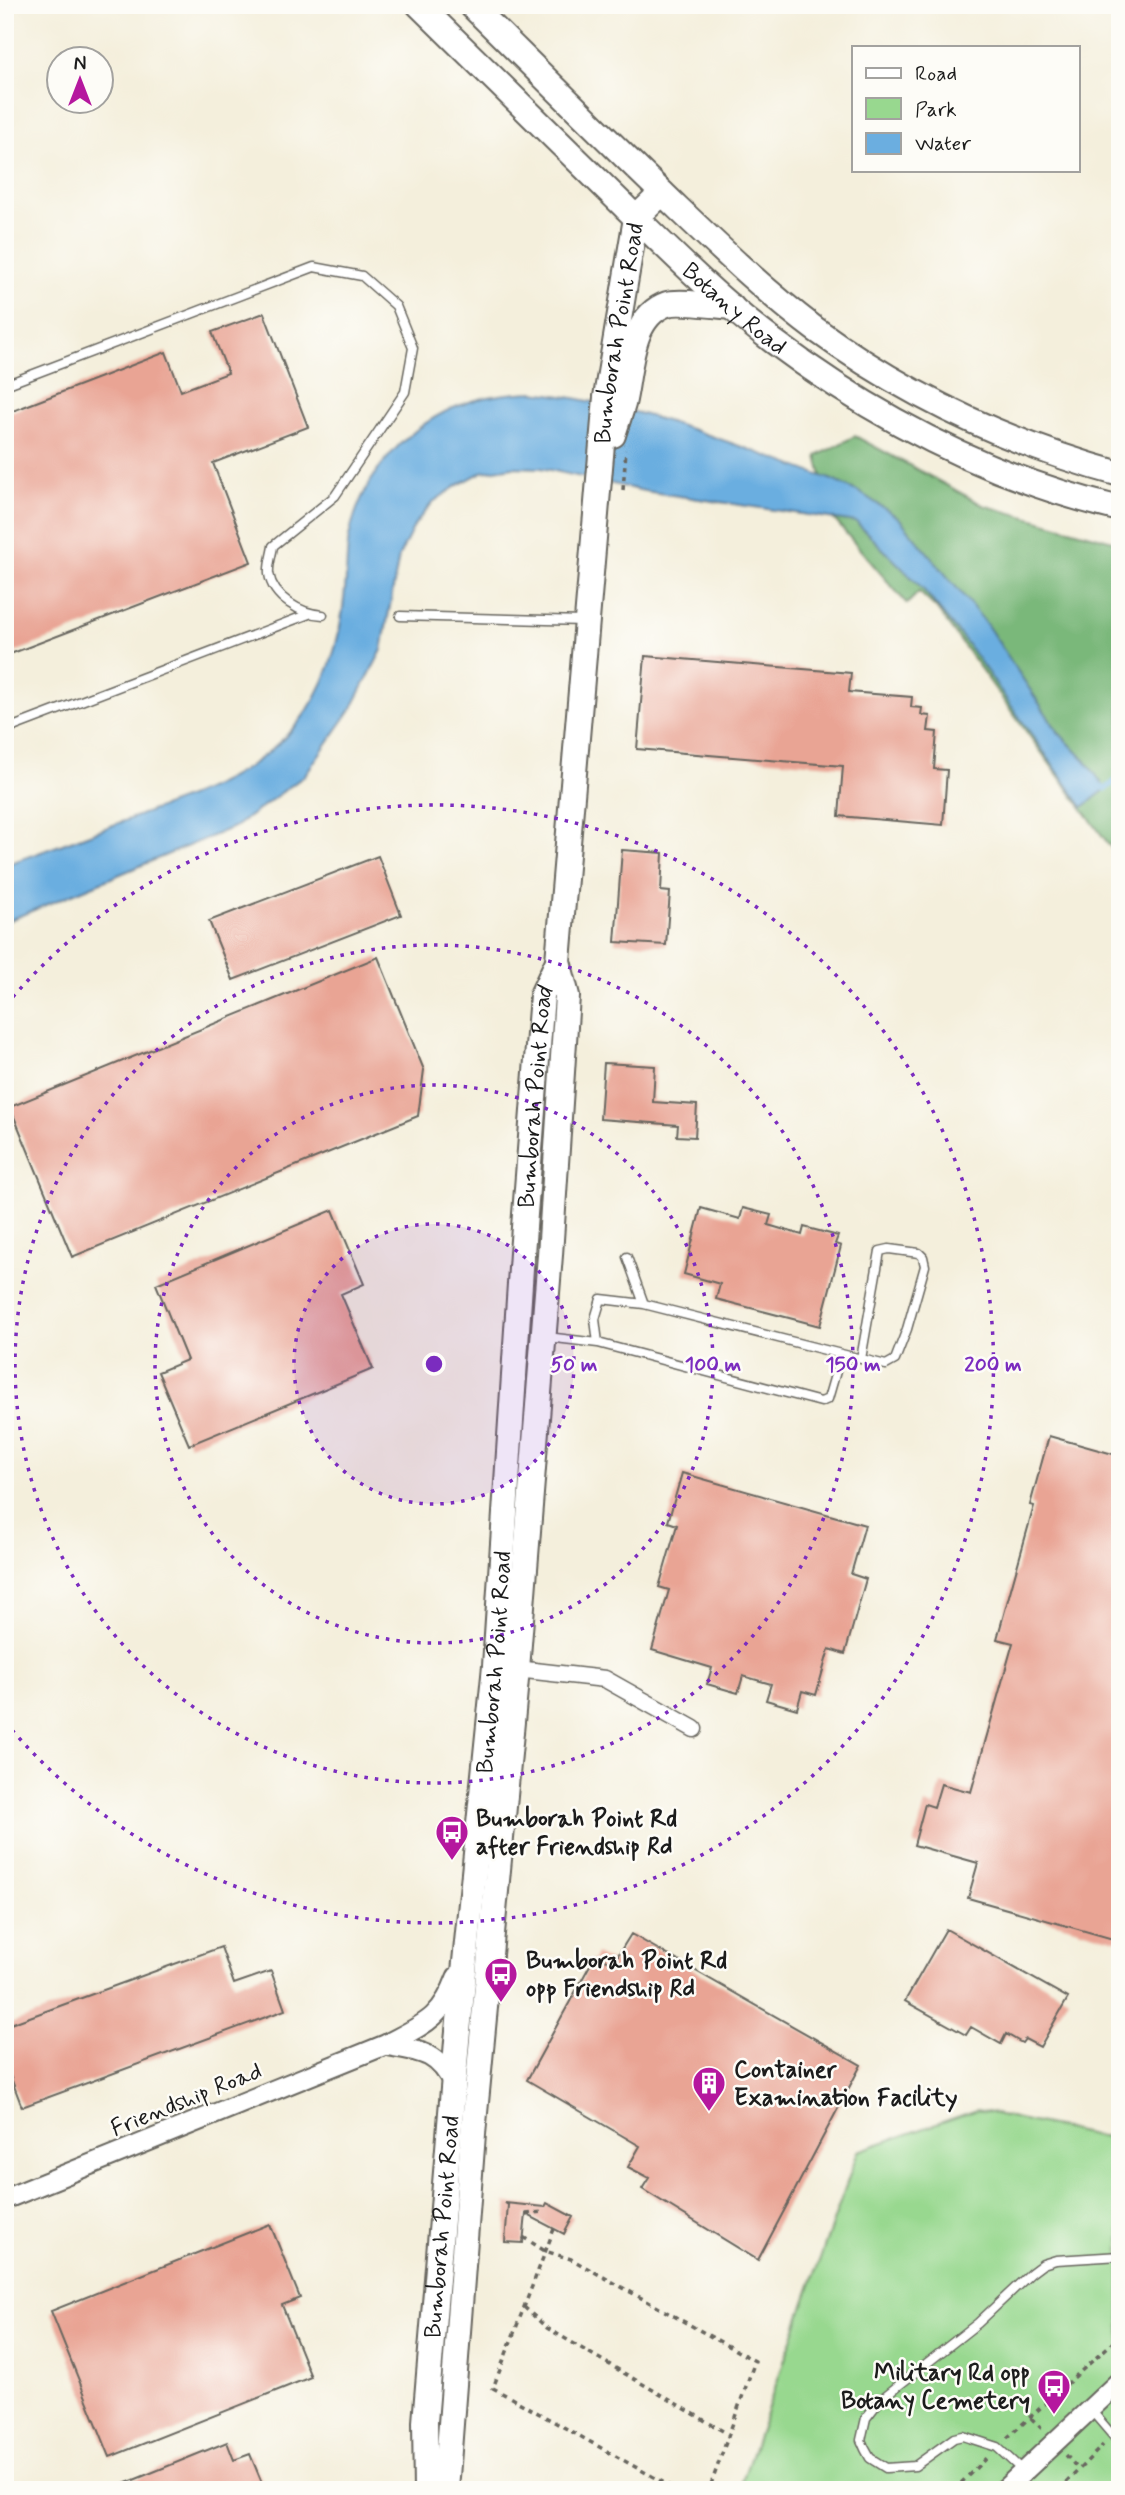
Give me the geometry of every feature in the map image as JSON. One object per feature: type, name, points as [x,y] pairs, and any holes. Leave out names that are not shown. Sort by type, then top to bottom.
[{"type":"main road","name":"Botany Road","points":[[419,5],[636,218],[732,307],[783,349],[874,410],[987,467],[1068,496],[1120,509]]},
{"type":"main road","name":"Botany Road","points":[[471,5],[662,193],[778,300],[853,355],[918,394],[1002,435],[1073,461],[1120,474]]},
{"type":"main road","name":"Bumborah Point Road","points":[[426,2490],[425,2422],[465,1956],[506,1668],[544,1337],[567,996],[558,961],[597,484],[614,400],[636,218],[662,193]]},
{"type":"main road","name":"Bumborah Point Road","points":[[614,400],[637,335],[657,310],[668,303],[681,302],[732,307]]},
{"type":"main road","name":"Bumborah Point Road","points":[[446,2490],[506,1668],[522,1253],[542,995],[558,961]]},
{"type":"street","points":[[522,1253],[550,1255]]},
{"type":"street","points":[[506,1668],[605,1679],[694,1728]]},
{"type":"street","name":"Friendship Road","points":[[5,2199],[385,2045],[432,2020],[448,2001],[465,1956]]},
{"type":"street","points":[[385,2045],[429,2054],[447,2069],[473,2134]]},
{"type":"street","points":[[1004,2490],[1120,2381]]},
{"type":"lane","points":[[5,385],[314,267],[362,276],[396,306],[413,348],[405,392],[335,496],[273,546],[269,573],[276,591],[297,608],[309,614],[323,615]]},
{"type":"lane","points":[[5,730],[309,614]]},
{"type":"lane","points":[[400,617],[586,621]]},
{"type":"lane","points":[[598,1343],[595,1319],[601,1299],[644,1304],[841,1354],[861,1359],[886,1365],[895,1360],[907,1329],[925,1266],[919,1253],[889,1249],[880,1251],[861,1359]]},
{"type":"lane","points":[[627,1257],[644,1304]]},
{"type":"lane","points":[[544,1337],[598,1343],[821,1402],[828,1399],[841,1354]]},
{"type":"lane","points":[[1023,2471],[998,2447],[962,2436],[954,2438],[915,2466],[886,2468],[870,2458],[861,2440],[866,2418],[880,2400],[978,2323],[1043,2264],[1056,2260],[1120,2256]]},
{"type":"lane","points":[[1089,2409],[1120,2444]]},
{"type":"path","points":[[526,2214],[542,2212]]},
{"type":"path","points":[[554,2229],[493,2388],[677,2490]]},
{"type":"path","points":[[523,2237],[545,2251],[570,2259],[755,2361],[709,2490]]},
{"type":"path","points":[[524,2307],[547,2328],[729,2434]]},
{"type":"path","points":[[954,2490],[1120,2336]]},
{"type":"path","points":[[1059,2490],[1112,2436]]},
{"type":"green space","points":[[855,436],[983,505],[1120,543],[1120,860],[936,608],[919,592],[907,604],[832,517],[817,456]]},
{"type":"green space","points":[[977,2110],[1111,2139],[1120,2110],[1120,2490],[739,2490],[858,2151]]},
{"type":"water","points":[[534,392],[610,406],[721,439],[830,479],[859,492],[899,518],[985,622],[1059,733],[1085,760],[1106,789],[1083,807],[966,642],[922,588],[856,522],[644,491],[541,468],[513,467],[482,472],[458,485],[433,502],[415,524],[399,556],[382,650],[352,708],[304,776],[236,826],[5,922],[5,865],[205,790],[245,769],[281,741],[309,708],[332,660],[343,608],[349,537],[364,493],[376,473],[407,438],[445,412],[483,398]]},
{"type":"building","points":[[264,313],[308,427],[213,463],[251,562],[5,656],[5,414],[166,352],[181,391],[228,373],[212,332]]},
{"type":"building","points":[[645,656],[851,673],[849,692],[912,697],[911,707],[922,708],[921,715],[930,716],[928,731],[937,732],[934,769],[947,770],[943,825],[839,816],[843,766],[637,749]]},
{"type":"building","points":[[622,850],[663,853],[661,891],[670,892],[666,945],[615,942]]},
{"type":"building","points":[[378,856],[401,915],[233,980],[209,921]]},
{"type":"building","points":[[378,957],[424,1070],[418,1116],[72,1257],[10,1107]]},
{"type":"building","points":[[604,1063],[655,1066],[653,1102],[697,1105],[695,1137],[677,1136],[678,1125],[600,1119]]},
{"type":"building","points":[[701,1208],[740,1219],[743,1208],[771,1215],[768,1225],[802,1235],[804,1227],[838,1236],[835,1244],[841,1246],[820,1326],[716,1299],[720,1284],[684,1274]]},
{"type":"building","points":[[333,1210],[364,1284],[341,1294],[373,1369],[189,1445],[158,1372],[187,1360],[156,1284]]},
{"type":"building","points":[[1049,1436],[1120,1456],[1120,1941],[968,1898],[978,1863],[914,1845],[925,1804],[934,1807],[941,1784],[971,1792],[1013,1643],[997,1639],[1034,1506],[1030,1505]]},
{"type":"building","points":[[682,1473],[865,1525],[851,1574],[866,1579],[845,1654],[829,1649],[816,1695],[802,1691],[797,1709],[766,1700],[771,1684],[743,1676],[738,1693],[707,1684],[712,1668],[652,1650],[669,1590],[659,1587],[677,1525],[668,1522]]},
{"type":"building","points":[[946,1929],[1068,1998],[1040,2047],[1025,2039],[1022,2043],[1006,2034],[1001,2044],[971,2027],[966,2035],[905,2001]]},
{"type":"building","name":"Container Examination Facility","points":[[631,1934],[861,2065],[758,2260],[642,2189],[649,2178],[628,2167],[640,2146],[527,2080],[596,1954],[613,1963]]},
{"type":"building","points":[[221,1947],[234,1984],[271,1971],[285,2010],[22,2107],[5,2062],[5,2026]]},
{"type":"building","points":[[505,2203],[545,2207],[547,2203],[573,2217],[564,2234],[526,2214],[523,2243],[505,2242],[508,2205]]},
{"type":"building","points":[[270,2224],[300,2298],[282,2305],[311,2377],[110,2457],[51,2311]]},
{"type":"building","points":[[227,2442],[234,2460],[250,2454],[265,2490],[109,2490]]},
{"type":"waterway","points":[[1100,786],[1106,789],[1120,777]]},
{"type":"place","name":"Bumborah Point Rd after Friendship Rd","points":[[452,1862]]},
{"type":"place","name":"Bumborah Point Rd opp Friendship Rd","points":[[501,2004]]},
{"type":"place","name":"Container Examination Facility","points":[[709,2113]]},
{"type":"place","name":"Military Rd opp Botany Cemetery","points":[[1054,2416]]}]
